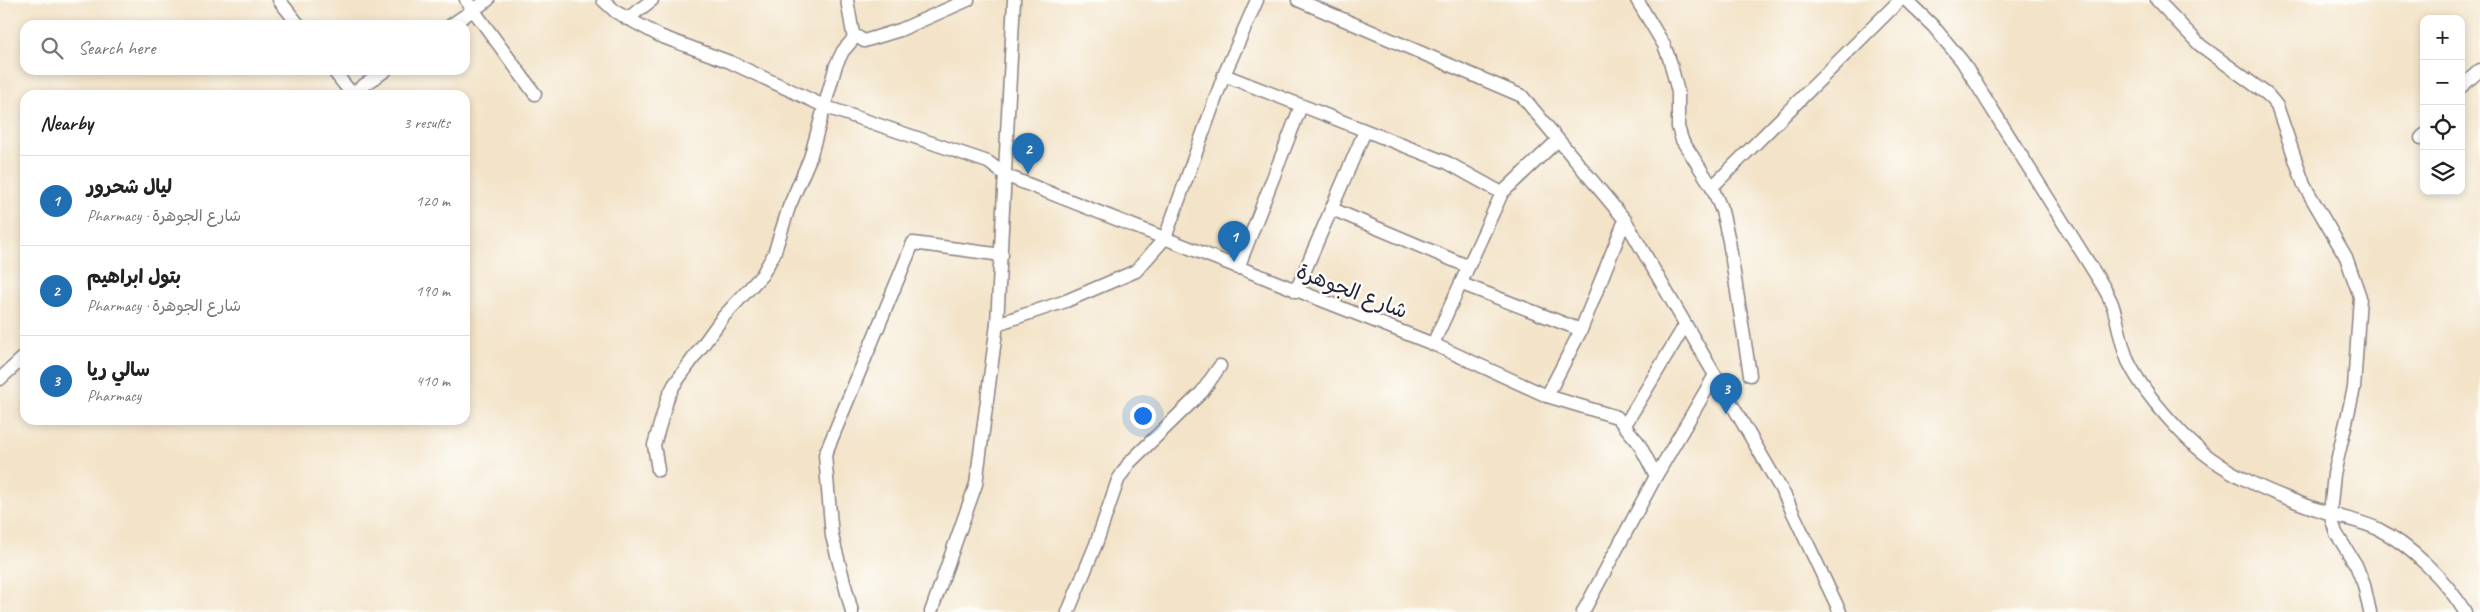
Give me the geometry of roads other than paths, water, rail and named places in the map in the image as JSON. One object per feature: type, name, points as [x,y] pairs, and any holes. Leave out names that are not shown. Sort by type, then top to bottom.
[{"type":"street","points":[[279,0],[294,20]]},
{"type":"street","points":[[456,20],[470,5],[488,0]]},
{"type":"street","name":"شارع الجوهرة","points":[[603,0],[616,12],[660,36],[730,62],[826,106],[988,162],[1006,176],[1433,344],[1547,396],[1617,417],[1638,442],[1656,476]]},
{"type":"street","points":[[628,19],[652,0]]},
{"type":"street","points":[[847,0],[851,29],[855,37],[864,41],[870,41],[968,0]]},
{"type":"street","points":[[931,612],[976,484],[997,324],[1014,0]]},
{"type":"street","points":[[997,324],[1066,301],[1136,271],[1165,238],[1224,75],[1257,0]]},
{"type":"street","points":[[1298,0],[1522,96],[1625,220],[1785,496],[1840,612]]},
{"type":"street","points":[[1637,0],[1664,44],[1670,61],[1678,92],[1678,127],[1682,140],[1712,187],[1722,210],[1729,241],[1750,375]]},
{"type":"street","points":[[1712,187],[1900,0]]},
{"type":"street","points":[[1906,0],[1933,26],[1962,60],[2103,286],[2114,308],[2121,342],[2129,362],[2141,383],[2180,432],[2203,453],[2251,484],[2330,514],[2376,528],[2402,543],[2416,554],[2465,612]]},
{"type":"street","points":[[2157,0],[2200,45],[2268,95],[2277,106],[2304,185],[2346,257],[2360,297],[2354,388],[2334,474],[2330,514],[2336,533],[2356,565],[2364,585],[2370,612]]},
{"type":"street","points":[[470,5],[535,94]]},
{"type":"street","points":[[658,470],[654,445],[668,397],[674,384],[723,317],[762,275],[774,254],[789,206],[810,158],[836,65],[843,51],[855,37]]},
{"type":"street","points":[[2465,83],[2480,70]]},
{"type":"street","points":[[337,75],[348,90]]},
{"type":"street","points":[[357,90],[379,75]]},
{"type":"street","points":[[1224,75],[1448,164],[1502,193]]},
{"type":"street","points":[[1238,268],[1301,106]]},
{"type":"street","points":[[1296,290],[1365,131]]},
{"type":"street","points":[[1433,344],[1502,193],[1558,140]]},
{"type":"street","points":[[1332,209],[1467,266]]},
{"type":"street","points":[[1547,396],[1581,330],[1625,220]]},
{"type":"street","points":[[852,612],[832,536],[825,455],[913,243],[1002,255]]},
{"type":"street","points":[[1462,284],[1581,330]]},
{"type":"street","points":[[1625,425],[1686,325]]},
{"type":"street","points":[[0,379],[20,361]]},
{"type":"street","points":[[1068,612],[1096,544],[1118,480],[1129,463],[1202,392],[1220,366]]},
{"type":"street","points":[[1583,612],[1656,476],[1715,375]]},
{"type":"place","name":"بتول ابراهيم","points":[[1028,174]]},
{"type":"place","name":"ليال شحرور","points":[[1234,262]]},
{"type":"place","name":"سالي ريا","points":[[1726,414]]}]
